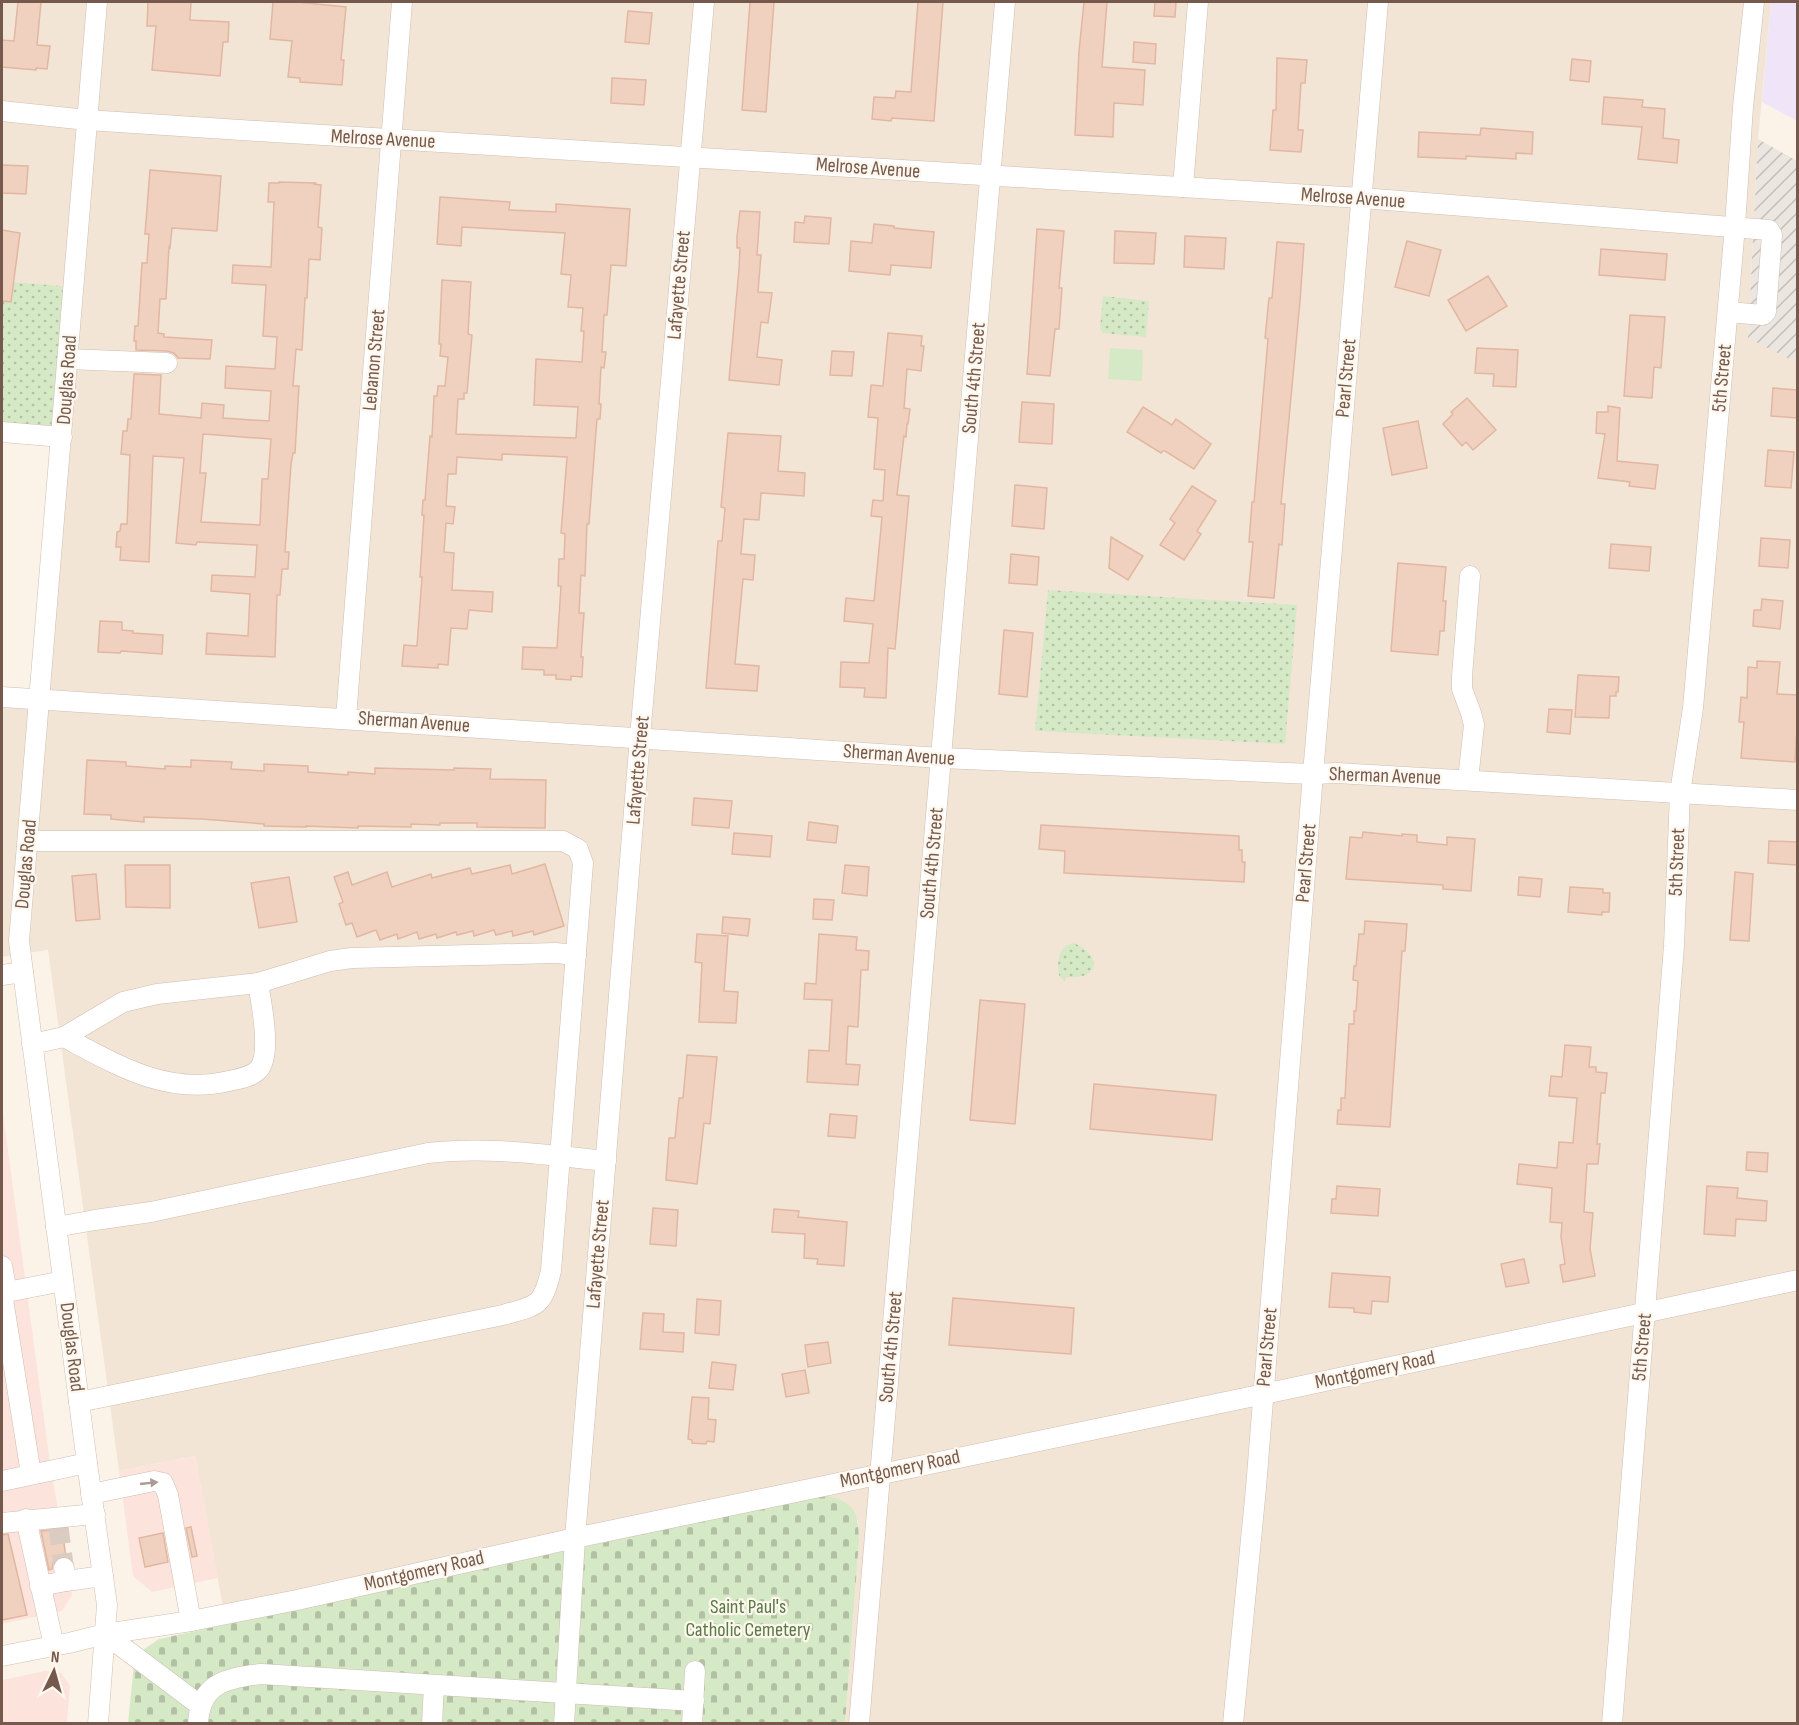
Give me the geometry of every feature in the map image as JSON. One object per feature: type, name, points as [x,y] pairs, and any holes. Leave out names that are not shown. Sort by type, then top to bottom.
[{"type":"street","name":"Douglas Road","points":[[97,2],[19,941],[107,1605],[98,1724]]},
{"type":"street","name":"Lebanon Street","points":[[346,718],[402,2]]},
{"type":"street","name":"Lafayette Street","points":[[564,1724],[575,1538],[640,737],[704,2]]},
{"type":"street","name":"South 4th Street","points":[[859,1724],[1005,2]]},
{"type":"street","points":[[1183,187],[1198,2]]},
{"type":"street","name":"Pearl Street","points":[[1233,1724],[1264,1394],[1378,2]]},
{"type":"street","name":"5th Street","points":[[1612,1724],[1674,946],[1680,793],[1693,708],[1728,312],[1743,107],[1754,2]]},
{"type":"street","name":"Melrose Avenue","points":[[2,111],[87,120],[391,140],[690,156],[1362,198],[1769,230],[1772,235],[1766,312],[1763,315],[1728,312]]},
{"type":"street","points":[[68,359],[167,363]]},
{"type":"street","points":[[2,432],[62,437]]},
{"type":"street","points":[[1468,780],[1474,725],[1472,713],[1462,689],[1462,676],[1470,576]]},
{"type":"street","name":"Sherman Avenue","points":[[2,697],[941,758],[1313,774],[1337,773],[1797,800]]},
{"type":"street","points":[[28,841],[563,841],[578,849],[583,863],[551,1271],[546,1292],[536,1306],[503,1316],[79,1402]]},
{"type":"street","points":[[32,1044],[64,1037],[123,1002],[158,994],[258,982],[330,961],[352,958],[556,953],[576,955]]},
{"type":"street","points":[[2,975],[23,972]]},
{"type":"street","points":[[64,1037],[113,1063],[162,1082],[190,1085],[220,1083],[246,1077],[260,1068],[266,1047],[258,982]]},
{"type":"street","points":[[56,1227],[151,1212],[428,1153],[459,1149],[511,1151],[606,1161]]},
{"type":"street","points":[[2,1266],[31,1474]]},
{"type":"street","name":"Montgomery Road","points":[[2,1656],[105,1634],[191,1621],[297,1600],[575,1538],[1797,1280]]},
{"type":"street","points":[[4,1293],[63,1281]]},
{"type":"street","points":[[2,1481],[87,1463]]},
{"type":"street","points":[[92,1494],[154,1481],[163,1483],[168,1495],[191,1621]]},
{"type":"street","points":[[2,1523],[26,1519],[58,1520],[94,1514]]},
{"type":"street","points":[[26,1519],[54,1646]]},
{"type":"street","points":[[40,1586],[65,1574],[103,1576]]},
{"type":"street","points":[[105,1634],[199,1715],[209,1690],[218,1683],[261,1674],[694,1701]]},
{"type":"street","points":[[692,1724],[695,1671]]},
{"type":"street","points":[[432,1724],[434,1685]]},
{"type":"shaded area","points":[[2,2],[1771,2],[1758,139],[1748,337],[1798,363],[1797,1723],[845,1723],[859,1541],[858,1521],[823,1495],[226,1624],[195,1456],[119,1471],[48,950],[2,957],[2,702],[33,705],[72,287],[2,281]]},
{"type":"shaded area","points":[[1771,2],[1797,2],[1797,121],[1762,102]]},
{"type":"shaded area","points":[[1758,139],[1797,161],[1797,363],[1748,338]]},
{"type":"shaded area","points":[[2,1106],[49,1456],[72,1595],[62,1611],[2,1624]]},
{"type":"shaded area","points":[[195,1456],[218,1578],[152,1592],[133,1576],[119,1471]]},
{"type":"shaded area","points":[[45,1671],[61,1673],[70,1686],[67,1723],[2,1723],[2,1680]]},
{"type":"green space","points":[[2,281],[73,287],[61,442],[2,438]]},
{"type":"green space","points":[[1103,296],[1149,301],[1146,337],[1103,333],[1100,329]]},
{"type":"green space","points":[[1110,348],[1143,350],[1142,381],[1108,379]]},
{"type":"green space","points":[[1048,590],[1297,605],[1285,744],[1035,731]]},
{"type":"green space","points":[[1074,943],[1090,954],[1094,966],[1086,975],[1067,977],[1064,981],[1059,975],[1060,955],[1065,947]]},
{"type":"green space","name":"Saint Paul's Catholic Cemetery","points":[[823,1495],[848,1504],[855,1514],[858,1530],[845,1723],[128,1724],[134,1663],[144,1649],[159,1639]]},
{"type":"building","points":[[18,2],[41,2],[37,45],[50,46],[47,69],[2,67],[2,40],[14,41]]},
{"type":"building","points":[[148,2],[191,2],[190,20],[229,22],[228,42],[223,42],[220,76],[152,70],[156,26],[147,26]]},
{"type":"building","points":[[273,2],[346,7],[341,60],[344,60],[342,85],[300,82],[300,78],[288,77],[292,41],[270,39]]},
{"type":"building","points":[[750,2],[774,2],[766,112],[742,110]]},
{"type":"building","points":[[918,2],[943,2],[934,121],[872,119],[874,97],[895,98],[896,91],[911,92]]},
{"type":"building","points":[[1084,2],[1107,2],[1102,67],[1145,70],[1143,105],[1114,103],[1113,137],[1075,135]]},
{"type":"building","points":[[1155,2],[1176,2],[1175,17],[1154,16]]},
{"type":"building","points":[[628,11],[652,13],[649,44],[625,42]]},
{"type":"building","points":[[1134,42],[1156,44],[1155,64],[1133,62]]},
{"type":"building","points":[[1277,58],[1307,60],[1305,83],[1301,83],[1298,130],[1303,130],[1301,152],[1270,150],[1273,110],[1276,110]]},
{"type":"building","points":[[1572,59],[1591,61],[1589,82],[1570,80]]},
{"type":"building","points":[[612,78],[646,80],[644,105],[611,103]]},
{"type":"building","points":[[1604,97],[1643,100],[1642,107],[1665,109],[1663,138],[1679,140],[1677,163],[1638,159],[1642,127],[1602,124]]},
{"type":"building","points":[[1481,128],[1533,132],[1532,154],[1516,153],[1516,159],[1466,156],[1466,159],[1418,157],[1419,132],[1480,135]]},
{"type":"building","points":[[2,165],[28,166],[26,194],[2,193]]},
{"type":"building","points":[[150,170],[221,176],[217,231],[172,228],[166,299],[160,299],[158,333],[164,334],[164,337],[212,340],[210,359],[178,358],[174,353],[167,351],[136,350],[135,326],[138,326],[142,263],[147,263],[149,234],[145,234]]},
{"type":"building","points":[[269,183],[321,185],[318,227],[322,228],[320,260],[309,259],[302,350],[296,349],[293,386],[299,386],[285,552],[289,552],[288,569],[282,569],[280,595],[277,595],[275,657],[206,654],[207,633],[248,636],[250,594],[211,591],[212,575],[255,577],[257,545],[176,543],[184,458],[153,456],[149,562],[120,560],[121,547],[116,547],[117,532],[120,531],[121,524],[127,524],[130,455],[121,454],[123,431],[127,431],[128,419],[131,419],[134,374],[161,375],[159,414],[201,418],[202,403],[224,405],[223,418],[269,421],[271,391],[225,388],[226,366],[275,369],[277,337],[263,336],[266,285],[232,283],[233,265],[271,267],[274,202],[268,202]],"holes":[[[203,434],[271,439],[268,479],[262,479],[260,525],[201,522],[206,473],[200,473]]]},
{"type":"building","points":[[440,197],[510,202],[509,210],[556,212],[556,204],[630,209],[626,266],[611,265],[607,315],[604,315],[602,352],[606,352],[604,368],[601,367],[600,419],[597,419],[589,524],[587,524],[585,576],[581,575],[579,613],[584,613],[582,677],[571,676],[571,680],[556,679],[556,675],[544,675],[544,670],[522,669],[523,647],[557,648],[561,586],[558,586],[559,559],[564,559],[565,534],[561,533],[567,457],[502,454],[502,460],[457,457],[456,474],[448,474],[446,506],[455,507],[453,524],[446,523],[444,552],[454,553],[452,590],[493,592],[492,612],[469,610],[467,629],[451,628],[448,665],[438,664],[438,668],[402,666],[404,645],[417,646],[422,577],[420,577],[423,500],[425,500],[430,436],[432,437],[434,396],[437,396],[438,386],[445,386],[448,357],[440,356],[441,344],[439,344],[442,280],[471,282],[468,334],[472,335],[467,393],[464,393],[464,399],[458,399],[456,434],[576,438],[578,407],[534,405],[536,359],[582,362],[583,308],[568,307],[571,275],[561,274],[565,233],[462,227],[461,246],[437,244]]},
{"type":"building","points":[[740,211],[760,212],[757,255],[761,255],[758,292],[772,293],[768,323],[761,322],[757,357],[782,360],[779,385],[729,380],[739,269],[740,248],[737,248],[737,237]]},
{"type":"building","points":[[805,216],[831,218],[829,244],[794,242],[795,222],[804,223]]},
{"type":"building","points":[[874,224],[934,232],[931,268],[891,265],[890,275],[849,271],[851,241],[872,243]]},
{"type":"building","points":[[1037,229],[1064,231],[1059,288],[1062,288],[1059,329],[1055,329],[1050,376],[1027,374]]},
{"type":"building","points":[[2,230],[20,233],[11,302],[2,301]]},
{"type":"building","points":[[1115,231],[1156,233],[1154,264],[1114,263]]},
{"type":"building","points":[[1185,236],[1226,238],[1224,269],[1184,267]]},
{"type":"building","points":[[1407,241],[1441,250],[1429,296],[1395,287]]},
{"type":"building","points":[[1277,242],[1304,244],[1281,504],[1285,504],[1282,545],[1279,544],[1274,598],[1248,596],[1253,542],[1249,542],[1252,502],[1254,502],[1268,339],[1265,338],[1269,298],[1272,298]]},
{"type":"building","points":[[1601,249],[1667,254],[1665,280],[1599,275]]},
{"type":"building","points":[[1488,276],[1507,306],[1466,331],[1448,300]]},
{"type":"building","points":[[1630,315],[1665,317],[1661,368],[1654,367],[1652,398],[1624,396]]},
{"type":"building","points":[[888,333],[922,336],[921,346],[924,346],[921,371],[907,369],[904,408],[910,409],[906,437],[904,436],[897,495],[909,496],[895,649],[888,648],[886,698],[864,697],[865,688],[840,687],[841,662],[869,663],[873,624],[844,621],[846,598],[874,601],[882,517],[871,516],[873,500],[883,501],[885,470],[874,469],[878,418],[868,417],[871,385],[883,386]]},
{"type":"building","points":[[1477,348],[1518,350],[1516,387],[1493,386],[1494,374],[1475,373]]},
{"type":"building","points":[[832,351],[854,352],[852,376],[830,375]]},
{"type":"building","points":[[1773,388],[1797,390],[1797,418],[1771,416]]},
{"type":"building","points":[[1467,398],[1496,430],[1473,450],[1466,442],[1462,446],[1443,424],[1453,414],[1451,412]]},
{"type":"building","points":[[1022,402],[1054,404],[1052,444],[1019,442]]},
{"type":"building","points":[[1608,406],[1620,408],[1617,461],[1658,465],[1655,489],[1629,486],[1630,482],[1598,478],[1605,434],[1596,433],[1597,412],[1608,412]]},
{"type":"building","points":[[1143,407],[1172,425],[1176,419],[1211,444],[1194,469],[1165,451],[1161,453],[1127,432]]},
{"type":"building","points":[[1418,421],[1427,468],[1392,475],[1383,428]]},
{"type":"building","points":[[728,433],[781,436],[778,471],[805,473],[804,496],[761,493],[759,520],[744,519],[741,554],[755,555],[753,580],[743,579],[735,664],[759,666],[757,691],[706,688],[718,541],[722,541],[725,508],[721,507]]},
{"type":"building","points":[[1768,450],[1794,452],[1791,488],[1765,486]]},
{"type":"building","points":[[1015,485],[1047,488],[1044,529],[1012,526]]},
{"type":"building","points":[[1192,486],[1216,501],[1197,531],[1201,534],[1184,560],[1160,545],[1175,523],[1170,519]]},
{"type":"building","points":[[1111,537],[1143,556],[1128,580],[1109,568]]},
{"type":"building","points":[[1761,538],[1790,540],[1788,568],[1759,566]]},
{"type":"building","points":[[1611,544],[1651,547],[1649,571],[1609,568]]},
{"type":"building","points":[[1011,554],[1039,557],[1037,585],[1009,583]]},
{"type":"building","points":[[1398,563],[1446,567],[1443,601],[1446,601],[1444,631],[1440,631],[1438,655],[1391,651]]},
{"type":"building","points":[[1762,599],[1783,601],[1780,629],[1753,626],[1754,610],[1761,610]]},
{"type":"building","points":[[100,621],[122,622],[122,630],[133,631],[133,633],[163,635],[162,654],[98,652]]},
{"type":"building","points":[[1004,630],[1033,633],[1027,697],[999,694]]},
{"type":"building","points":[[1757,661],[1780,662],[1777,694],[1797,695],[1795,762],[1741,758],[1744,722],[1739,722],[1741,697],[1747,698],[1748,667],[1757,668]]},
{"type":"building","points":[[1578,675],[1619,677],[1618,692],[1616,696],[1610,696],[1609,718],[1575,717]]},
{"type":"building","points":[[1549,709],[1572,710],[1570,734],[1547,732]]},
{"type":"building","points":[[87,760],[126,762],[126,766],[165,769],[165,766],[191,767],[191,760],[232,762],[231,769],[264,771],[264,764],[308,766],[308,772],[348,775],[348,772],[375,774],[375,768],[491,769],[490,779],[546,780],[545,828],[477,827],[477,823],[411,824],[411,827],[306,827],[264,826],[264,824],[202,819],[144,817],[144,822],[111,819],[111,815],[84,814]]},
{"type":"building","points":[[694,798],[732,801],[729,828],[692,825]]},
{"type":"building","points":[[809,822],[838,826],[836,843],[807,840]]},
{"type":"building","points":[[1041,825],[1239,836],[1239,850],[1242,850],[1242,862],[1245,862],[1244,882],[1064,873],[1065,851],[1039,849]]},
{"type":"building","points":[[1363,832],[1402,836],[1402,834],[1417,835],[1417,842],[1447,845],[1447,837],[1475,839],[1471,891],[1443,889],[1443,885],[1346,879],[1350,837],[1362,838]]},
{"type":"building","points":[[734,833],[772,836],[770,857],[732,854]]},
{"type":"building","points":[[1769,841],[1797,842],[1797,865],[1768,863]]},
{"type":"building","points":[[545,864],[564,926],[534,935],[533,931],[513,936],[512,931],[496,935],[494,930],[474,936],[473,931],[457,935],[456,932],[437,938],[436,934],[419,939],[417,932],[398,939],[397,934],[380,940],[376,930],[357,937],[352,923],[346,925],[339,904],[343,902],[334,877],[348,872],[352,885],[387,872],[392,887],[431,874],[432,878],[470,868],[472,874],[510,865],[512,874]]},
{"type":"building","points":[[125,865],[170,865],[170,908],[126,907]]},
{"type":"building","points":[[845,865],[869,867],[867,896],[842,893]]},
{"type":"building","points":[[1735,872],[1753,874],[1749,941],[1730,940]]},
{"type":"building","points":[[96,874],[100,919],[76,921],[72,876]]},
{"type":"building","points":[[289,877],[297,922],[259,928],[251,883]]},
{"type":"building","points":[[1519,877],[1542,879],[1540,897],[1518,895]]},
{"type":"building","points":[[1570,887],[1603,889],[1603,893],[1610,893],[1609,912],[1602,912],[1602,915],[1568,912]]},
{"type":"building","points":[[814,899],[834,900],[832,920],[813,919]]},
{"type":"building","points":[[723,917],[750,919],[748,936],[722,933]]},
{"type":"building","points":[[1365,921],[1407,924],[1405,951],[1402,951],[1390,1127],[1337,1124],[1338,1110],[1341,1110],[1341,1098],[1345,1098],[1349,1024],[1354,1024],[1354,1011],[1356,1011],[1358,981],[1353,980],[1354,966],[1356,966],[1359,934],[1364,934]]},
{"type":"building","points":[[697,934],[728,936],[724,991],[738,992],[736,1023],[699,1022],[702,963],[695,962]]},
{"type":"building","points":[[819,934],[857,937],[856,950],[869,951],[868,970],[861,970],[858,1027],[848,1026],[846,1064],[860,1065],[858,1085],[807,1082],[809,1050],[829,1051],[832,1000],[804,999],[805,983],[816,984]]},
{"type":"building","points":[[980,1000],[1025,1004],[1015,1124],[970,1120]]},
{"type":"building","points":[[1565,1045],[1591,1047],[1589,1067],[1596,1067],[1596,1072],[1607,1073],[1605,1093],[1601,1093],[1597,1144],[1600,1144],[1598,1164],[1587,1164],[1584,1212],[1593,1213],[1590,1249],[1595,1276],[1563,1282],[1560,1265],[1565,1264],[1561,1237],[1562,1223],[1550,1222],[1552,1188],[1517,1184],[1519,1164],[1557,1168],[1559,1142],[1573,1143],[1577,1098],[1549,1096],[1551,1076],[1562,1077]]},
{"type":"building","points":[[687,1055],[717,1057],[710,1124],[704,1123],[697,1184],[666,1180],[669,1138],[675,1138],[679,1098],[683,1098]]},
{"type":"building","points":[[1094,1084],[1216,1095],[1212,1140],[1090,1129]]},
{"type":"building","points":[[830,1114],[857,1116],[855,1138],[828,1136]]},
{"type":"building","points":[[1747,1152],[1768,1153],[1767,1172],[1746,1170]]},
{"type":"building","points":[[1337,1186],[1380,1189],[1378,1216],[1331,1213],[1332,1199],[1336,1199]]},
{"type":"building","points":[[1707,1186],[1738,1188],[1737,1198],[1767,1201],[1766,1221],[1736,1219],[1735,1236],[1704,1234]]},
{"type":"building","points":[[653,1208],[678,1210],[676,1246],[650,1244]]},
{"type":"building","points":[[774,1209],[799,1211],[798,1217],[847,1222],[844,1266],[817,1264],[818,1259],[804,1258],[805,1234],[772,1232]]},
{"type":"building","points":[[1524,1259],[1529,1283],[1506,1287],[1501,1264]]},
{"type":"building","points":[[1332,1273],[1390,1277],[1388,1302],[1372,1301],[1371,1314],[1354,1312],[1354,1308],[1329,1307]]},
{"type":"building","points":[[953,1298],[1074,1308],[1071,1354],[949,1345]]},
{"type":"building","points":[[697,1299],[721,1301],[719,1335],[695,1333]]},
{"type":"building","points":[[643,1313],[664,1314],[663,1332],[684,1333],[683,1352],[640,1349]]},
{"type":"building","points":[[828,1342],[831,1363],[808,1367],[805,1345]]},
{"type":"building","points":[[712,1362],[736,1365],[733,1390],[709,1388]]},
{"type":"building","points":[[805,1370],[809,1393],[786,1397],[782,1374]]},
{"type":"building","points":[[692,1397],[709,1398],[708,1419],[716,1420],[714,1442],[692,1443],[692,1440],[688,1439]]},
{"type":"building","points":[[191,1527],[197,1556],[192,1557],[186,1528]]},
{"type":"building","points":[[62,1529],[66,1557],[57,1558],[52,1569],[49,1570],[41,1531]]},
{"type":"building","points":[[163,1533],[168,1562],[145,1567],[139,1538]]},
{"type":"building","points":[[8,1534],[27,1615],[2,1620],[2,1535]]},
{"type":"tunnel","points":[[58,1524],[64,1568]]}]
